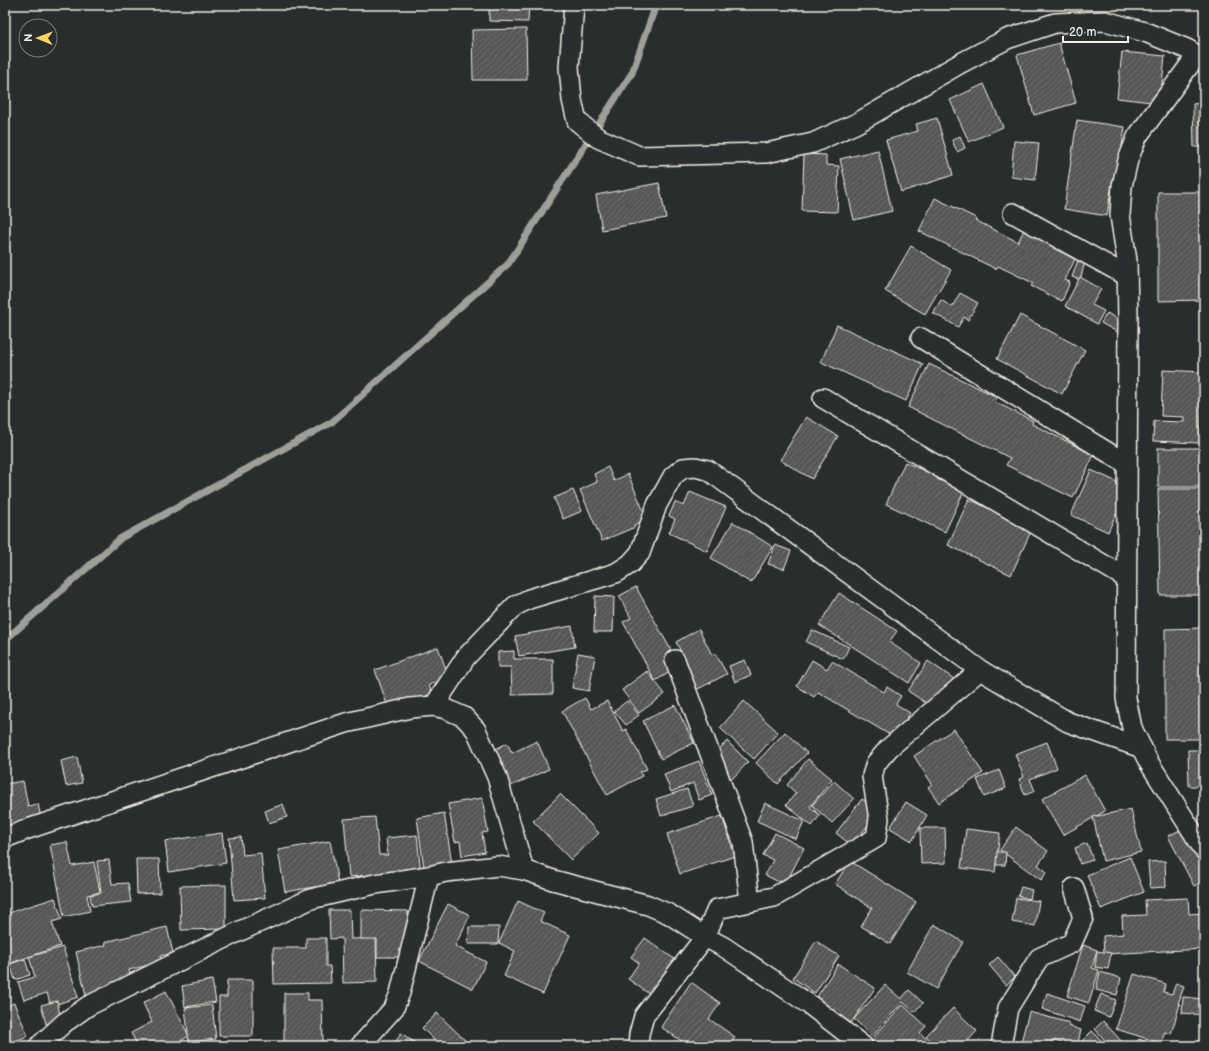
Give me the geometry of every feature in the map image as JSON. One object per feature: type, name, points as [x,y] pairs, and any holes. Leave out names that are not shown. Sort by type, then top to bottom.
[{"type":"street","points":[[574,5],[569,66],[572,100],[577,122],[598,138],[639,156],[766,153],[812,143],[857,122],[960,63],[1007,39],[1055,23],[1105,21],[1145,32],[1187,49],[1200,58],[1137,137],[1128,160],[1122,186],[1120,215],[1127,261],[1126,698],[1132,728],[1148,761],[1204,850]]},
{"type":"street","points":[[1013,213],[1127,276]]},
{"type":"street","points":[[920,338],[1127,464]]},
{"type":"street","points":[[823,398],[1126,578]]},
{"type":"street","points":[[434,706],[466,657],[514,606],[529,599],[616,573],[630,564],[640,553],[657,504],[673,476],[683,468],[695,467],[708,470],[980,670],[1068,722],[1142,748]]},
{"type":"street","points":[[675,660],[743,842],[750,902]]},
{"type":"street","points":[[638,1046],[639,1034],[644,1016],[705,937],[717,909],[774,897],[876,838],[879,820],[872,776],[876,763],[889,748],[980,670]]},
{"type":"street","points":[[5,838],[346,723],[410,708],[434,706],[446,709],[464,717],[476,730],[497,777],[524,870]]},
{"type":"street","points":[[39,1046],[64,1023],[88,1006],[238,932],[311,899],[375,884],[446,872],[498,866],[524,870],[553,880],[648,905],[669,914],[705,937],[724,947],[810,1005],[863,1046]]},
{"type":"street","points":[[360,1046],[394,1008],[400,993],[428,876]]},
{"type":"street","points":[[1001,1046],[1008,1008],[1039,958],[1072,943],[1083,918],[1074,888]]},
{"type":"building","points":[[489,5],[529,5],[528,22],[489,21]]},
{"type":"building","points":[[526,29],[527,80],[473,80],[472,30]]},
{"type":"building","points":[[1059,43],[1076,103],[1034,115],[1017,55]]},
{"type":"building","points":[[1122,52],[1165,56],[1160,103],[1117,98]]},
{"type":"building","points":[[984,84],[1003,127],[969,142],[950,100]]},
{"type":"building","points":[[1204,103],[1204,147],[1194,147],[1193,104]]},
{"type":"building","points":[[937,118],[953,175],[901,192],[886,140],[918,131],[916,124]]},
{"type":"building","points":[[1077,120],[1125,127],[1117,177],[1113,177],[1107,216],[1064,209]]},
{"type":"building","points":[[960,136],[965,148],[957,152],[952,140]]},
{"type":"building","points":[[1014,141],[1039,143],[1035,180],[1011,177]]},
{"type":"building","points":[[878,150],[892,211],[854,220],[840,159]]},
{"type":"building","points":[[804,154],[826,155],[826,165],[839,166],[837,212],[802,211]]},
{"type":"building","points":[[659,183],[666,218],[602,230],[596,195]]},
{"type":"building","points":[[1158,192],[1204,192],[1204,300],[1158,301]]},
{"type":"building","points":[[935,198],[976,218],[975,220],[1018,242],[1024,230],[1055,246],[1053,248],[1075,259],[1065,280],[1070,282],[1062,301],[1031,286],[1033,283],[998,266],[996,269],[919,231]]},
{"type":"building","points":[[911,246],[951,270],[925,314],[885,291]]},
{"type":"building","points":[[1078,260],[1085,262],[1080,280],[1072,277]]},
{"type":"building","points":[[1080,277],[1101,289],[1092,305],[1104,311],[1097,324],[1065,306]]},
{"type":"building","points":[[960,293],[978,303],[968,320],[964,317],[958,327],[933,313],[941,300],[952,307]]},
{"type":"building","points":[[1107,313],[1125,323],[1119,333],[1101,323]]},
{"type":"building","points":[[1020,315],[1085,350],[1062,394],[997,359]]},
{"type":"building","points":[[837,325],[923,364],[906,401],[821,362]]},
{"type":"building","points":[[929,364],[997,397],[995,402],[1033,421],[1032,424],[1094,455],[1073,498],[1006,465],[1010,458],[908,407]]},
{"type":"building","points":[[1163,370],[1203,372],[1200,443],[1153,441],[1154,421],[1184,422],[1184,417],[1161,416]]},
{"type":"building","points":[[806,417],[838,436],[812,479],[780,460]]},
{"type":"building","points":[[1158,448],[1204,448],[1204,487],[1158,487]]},
{"type":"building","points":[[905,462],[964,491],[945,532],[886,504]]},
{"type":"building","points":[[608,467],[614,481],[628,474],[647,519],[634,525],[635,527],[602,541],[580,490],[597,482],[594,474]]},
{"type":"building","points":[[1091,470],[1128,487],[1108,532],[1071,515]]},
{"type":"building","points":[[1158,489],[1204,489],[1204,595],[1160,595]]},
{"type":"building","points":[[573,490],[582,511],[563,519],[554,498]]},
{"type":"building","points":[[690,492],[726,507],[707,551],[669,533],[675,519],[669,516],[675,502],[684,506]]},
{"type":"building","points":[[969,499],[1032,529],[1011,575],[948,545]]},
{"type":"building","points":[[733,522],[773,547],[751,583],[711,558]]},
{"type":"building","points":[[775,545],[791,551],[784,569],[768,564]]},
{"type":"building","points":[[636,587],[677,661],[672,671],[655,681],[623,622],[631,618],[619,596]]},
{"type":"building","points":[[839,593],[897,631],[889,642],[921,663],[909,683],[819,625]]},
{"type":"building","points":[[595,596],[614,597],[613,632],[594,632]]},
{"type":"building","points":[[572,626],[575,647],[519,656],[515,636]]},
{"type":"building","points":[[1204,628],[1204,739],[1165,739],[1165,629]]},
{"type":"building","points":[[699,629],[712,655],[715,653],[727,674],[694,691],[681,665],[687,663],[676,642]]},
{"type":"building","points":[[812,630],[849,647],[843,659],[806,642]]},
{"type":"building","points":[[438,647],[449,678],[429,685],[432,694],[389,710],[375,670]]},
{"type":"building","points":[[514,651],[514,659],[553,659],[553,694],[512,695],[511,667],[498,667],[498,652]]},
{"type":"building","points":[[578,653],[595,656],[589,691],[572,688]]},
{"type":"building","points":[[745,660],[751,675],[735,682],[729,666]]},
{"type":"building","points":[[812,660],[827,669],[832,661],[884,692],[887,687],[901,696],[896,704],[910,713],[895,738],[818,692],[814,697],[797,686]]},
{"type":"building","points":[[928,661],[954,679],[935,709],[908,691]]},
{"type":"building","points":[[647,671],[665,694],[639,713],[622,690]]},
{"type":"building","points":[[585,698],[591,709],[607,701],[623,731],[626,729],[647,769],[640,772],[642,776],[607,795],[562,711]]},
{"type":"building","points":[[627,701],[639,715],[626,725],[614,711]]},
{"type":"building","points":[[744,701],[778,732],[754,759],[720,728]]},
{"type":"building","points":[[675,705],[694,743],[661,759],[643,721]]},
{"type":"building","points":[[954,729],[983,773],[939,803],[928,787],[932,784],[914,756]]},
{"type":"building","points":[[785,732],[807,753],[778,784],[756,763]]},
{"type":"building","points":[[537,741],[549,769],[511,786],[494,750],[507,743],[512,753]]},
{"type":"building","points":[[727,741],[748,762],[732,779],[710,758]]},
{"type":"building","points":[[1047,742],[1057,768],[1030,779],[1035,791],[1025,795],[1019,779],[1024,777],[1015,754]]},
{"type":"building","points":[[1188,750],[1204,750],[1204,786],[1189,786]]},
{"type":"building","points":[[77,757],[82,783],[66,786],[61,761]]},
{"type":"building","points":[[808,759],[832,779],[810,807],[820,815],[812,826],[786,805],[796,793],[787,785]]},
{"type":"building","points":[[699,761],[712,795],[699,800],[693,783],[671,792],[664,774]]},
{"type":"building","points":[[999,770],[1006,788],[984,797],[977,779]]},
{"type":"building","points":[[1085,775],[1105,811],[1063,835],[1042,799]]},
{"type":"building","points":[[23,781],[28,806],[38,804],[42,823],[5,829],[5,784]]},
{"type":"building","points":[[834,781],[854,799],[832,823],[812,805]]},
{"type":"building","points":[[687,789],[693,806],[661,816],[656,799]]},
{"type":"building","points":[[560,794],[599,833],[571,860],[533,821]]},
{"type":"building","points":[[482,798],[488,832],[482,833],[485,852],[462,856],[460,841],[455,842],[448,804]]},
{"type":"building","points":[[862,799],[879,811],[852,846],[836,833]]},
{"type":"building","points":[[906,802],[927,815],[912,841],[890,828]]},
{"type":"building","points":[[765,803],[804,821],[796,839],[757,821]]},
{"type":"building","points":[[283,804],[287,817],[269,823],[265,811]]},
{"type":"building","points":[[1131,809],[1141,852],[1103,861],[1093,817]]},
{"type":"building","points":[[444,813],[452,864],[424,868],[417,818]]},
{"type":"building","points":[[722,816],[735,856],[680,874],[667,834]]},
{"type":"building","points":[[375,817],[379,855],[388,855],[386,838],[417,835],[421,874],[382,874],[349,877],[344,819]]},
{"type":"building","points":[[1190,825],[1204,852],[1204,881],[1194,886],[1168,836]]},
{"type":"building","points":[[1016,827],[1048,851],[1038,865],[1047,872],[1041,880],[1000,850]]},
{"type":"building","points":[[920,828],[945,828],[946,863],[921,864]]},
{"type":"building","points":[[966,829],[1000,833],[995,872],[961,868]]},
{"type":"building","points":[[222,833],[226,863],[169,872],[165,841]]},
{"type":"building","points":[[775,833],[804,848],[785,885],[765,875],[773,860],[763,855]]},
{"type":"building","points":[[241,837],[243,855],[261,853],[265,898],[234,900],[229,838]]},
{"type":"building","points":[[330,841],[338,883],[285,892],[278,850]]},
{"type":"building","points":[[67,842],[72,866],[94,862],[100,892],[87,895],[90,911],[64,917],[50,845]]},
{"type":"building","points":[[1087,843],[1093,860],[1080,864],[1075,848]]},
{"type":"building","points":[[997,852],[1006,852],[1005,865],[996,865]]},
{"type":"building","points":[[1130,857],[1144,892],[1101,909],[1087,875]]},
{"type":"building","points":[[136,859],[159,859],[160,893],[137,894]]},
{"type":"building","points":[[109,860],[112,884],[128,883],[131,902],[92,906],[90,895],[101,893],[97,861]]},
{"type":"building","points":[[850,861],[916,902],[890,944],[861,926],[872,908],[835,884]]},
{"type":"building","points":[[1165,861],[1166,887],[1150,888],[1148,862]]},
{"type":"building","points":[[226,885],[226,929],[181,930],[180,886]]},
{"type":"building","points":[[1021,887],[1032,890],[1030,899],[1018,896]]},
{"type":"building","points":[[55,898],[62,919],[52,922],[60,946],[5,965],[5,914]]},
{"type":"building","points":[[1016,898],[1039,901],[1035,926],[1012,922]]},
{"type":"building","points":[[1188,898],[1189,914],[1204,913],[1204,949],[1104,954],[1103,936],[1123,934],[1122,916],[1146,915],[1145,900]]},
{"type":"building","points":[[518,901],[544,913],[540,921],[570,935],[543,994],[504,976],[515,951],[499,943]]},
{"type":"building","points":[[448,904],[470,915],[455,946],[486,962],[473,989],[419,961]]},
{"type":"building","points":[[329,910],[350,910],[351,939],[376,938],[377,982],[343,983],[342,938],[330,939]]},
{"type":"building","points":[[361,910],[408,911],[408,957],[377,957],[377,939],[361,939]]},
{"type":"building","points":[[934,924],[963,942],[936,989],[907,972]]},
{"type":"building","points":[[167,927],[173,953],[160,956],[162,962],[129,970],[131,978],[87,1000],[76,952],[106,945],[105,942]]},
{"type":"building","points":[[469,927],[499,927],[498,944],[468,944]]},
{"type":"building","points":[[306,938],[326,938],[326,966],[330,966],[331,983],[274,984],[273,948],[306,948]]},
{"type":"building","points":[[645,938],[680,963],[655,998],[628,979],[639,963],[631,957]]},
{"type":"building","points":[[816,941],[839,956],[815,993],[793,978]]},
{"type":"building","points":[[1083,945],[1097,950],[1092,968],[1099,970],[1089,1003],[1067,996]]},
{"type":"building","points":[[63,947],[78,997],[51,1006],[47,993],[24,1000],[18,982],[35,977],[29,957]]},
{"type":"building","points":[[1097,951],[1111,953],[1108,969],[1095,967]]},
{"type":"building","points":[[998,957],[1015,977],[1006,985],[989,965]]},
{"type":"building","points":[[25,959],[30,975],[15,980],[10,964]]},
{"type":"building","points":[[838,964],[875,988],[851,1023],[815,1000]]},
{"type":"building","points":[[1100,972],[1121,978],[1117,995],[1096,990]]},
{"type":"building","points":[[1134,974],[1166,984],[1163,992],[1172,994],[1176,983],[1184,986],[1171,1034],[1165,1032],[1161,1043],[1116,1029]]},
{"type":"building","points":[[212,980],[216,1002],[185,1007],[182,986]]},
{"type":"building","points":[[227,980],[253,980],[253,1036],[219,1036],[219,997],[227,997]]},
{"type":"building","points":[[691,982],[720,1003],[709,1019],[735,1037],[729,1046],[689,1046],[661,1027]]},
{"type":"building","points":[[885,985],[901,999],[909,990],[923,1003],[914,1012],[903,1002],[872,1036],[854,1019]]},
{"type":"building","points":[[166,991],[189,1036],[173,1045],[174,1046],[138,1046],[131,1033],[152,1022],[143,1003]]},
{"type":"building","points":[[284,993],[308,993],[308,1000],[322,1000],[323,1044],[284,1044]]},
{"type":"building","points":[[1047,993],[1085,1006],[1080,1022],[1042,1009]]},
{"type":"building","points":[[1101,994],[1116,1000],[1109,1017],[1094,1011]]},
{"type":"building","points":[[1183,997],[1204,999],[1204,1015],[1182,1013]]},
{"type":"building","points":[[57,1001],[61,1020],[46,1024],[41,1005]]},
{"type":"building","points":[[14,1003],[28,1036],[5,1045],[5,1007]]},
{"type":"building","points":[[212,1005],[216,1039],[189,1042],[185,1008]]},
{"type":"building","points":[[903,1005],[926,1026],[920,1033],[934,1046],[882,1046],[873,1038]]},
{"type":"building","points":[[953,1008],[977,1031],[963,1046],[937,1046],[926,1036]]},
{"type":"building","points":[[1029,1012],[1070,1023],[1069,1026],[1081,1030],[1077,1046],[1051,1040],[1050,1046],[1035,1046],[1021,1042]]},
{"type":"building","points":[[437,1013],[471,1046],[440,1046],[422,1028]]},
{"type":"building","points":[[1103,1021],[1122,1042],[1117,1046],[1110,1046],[1095,1029]]},
{"type":"building","points":[[1092,1031],[1107,1046],[1077,1046]]},
{"type":"building","points":[[401,1033],[414,1042],[411,1046],[399,1046],[395,1043]]},
{"type":"building","points":[[1200,1038],[1204,1040],[1204,1046],[1197,1046]]},
{"type":"building","points":[[98,1039],[102,1046],[86,1046]]},
{"type":"building","points":[[1139,1039],[1157,1046],[1136,1046]]},
{"type":"building","points":[[799,1040],[808,1046],[794,1046]]},
{"type":"waterway","points":[[5,640],[121,538],[332,422],[508,264],[632,73],[656,5]]}]
